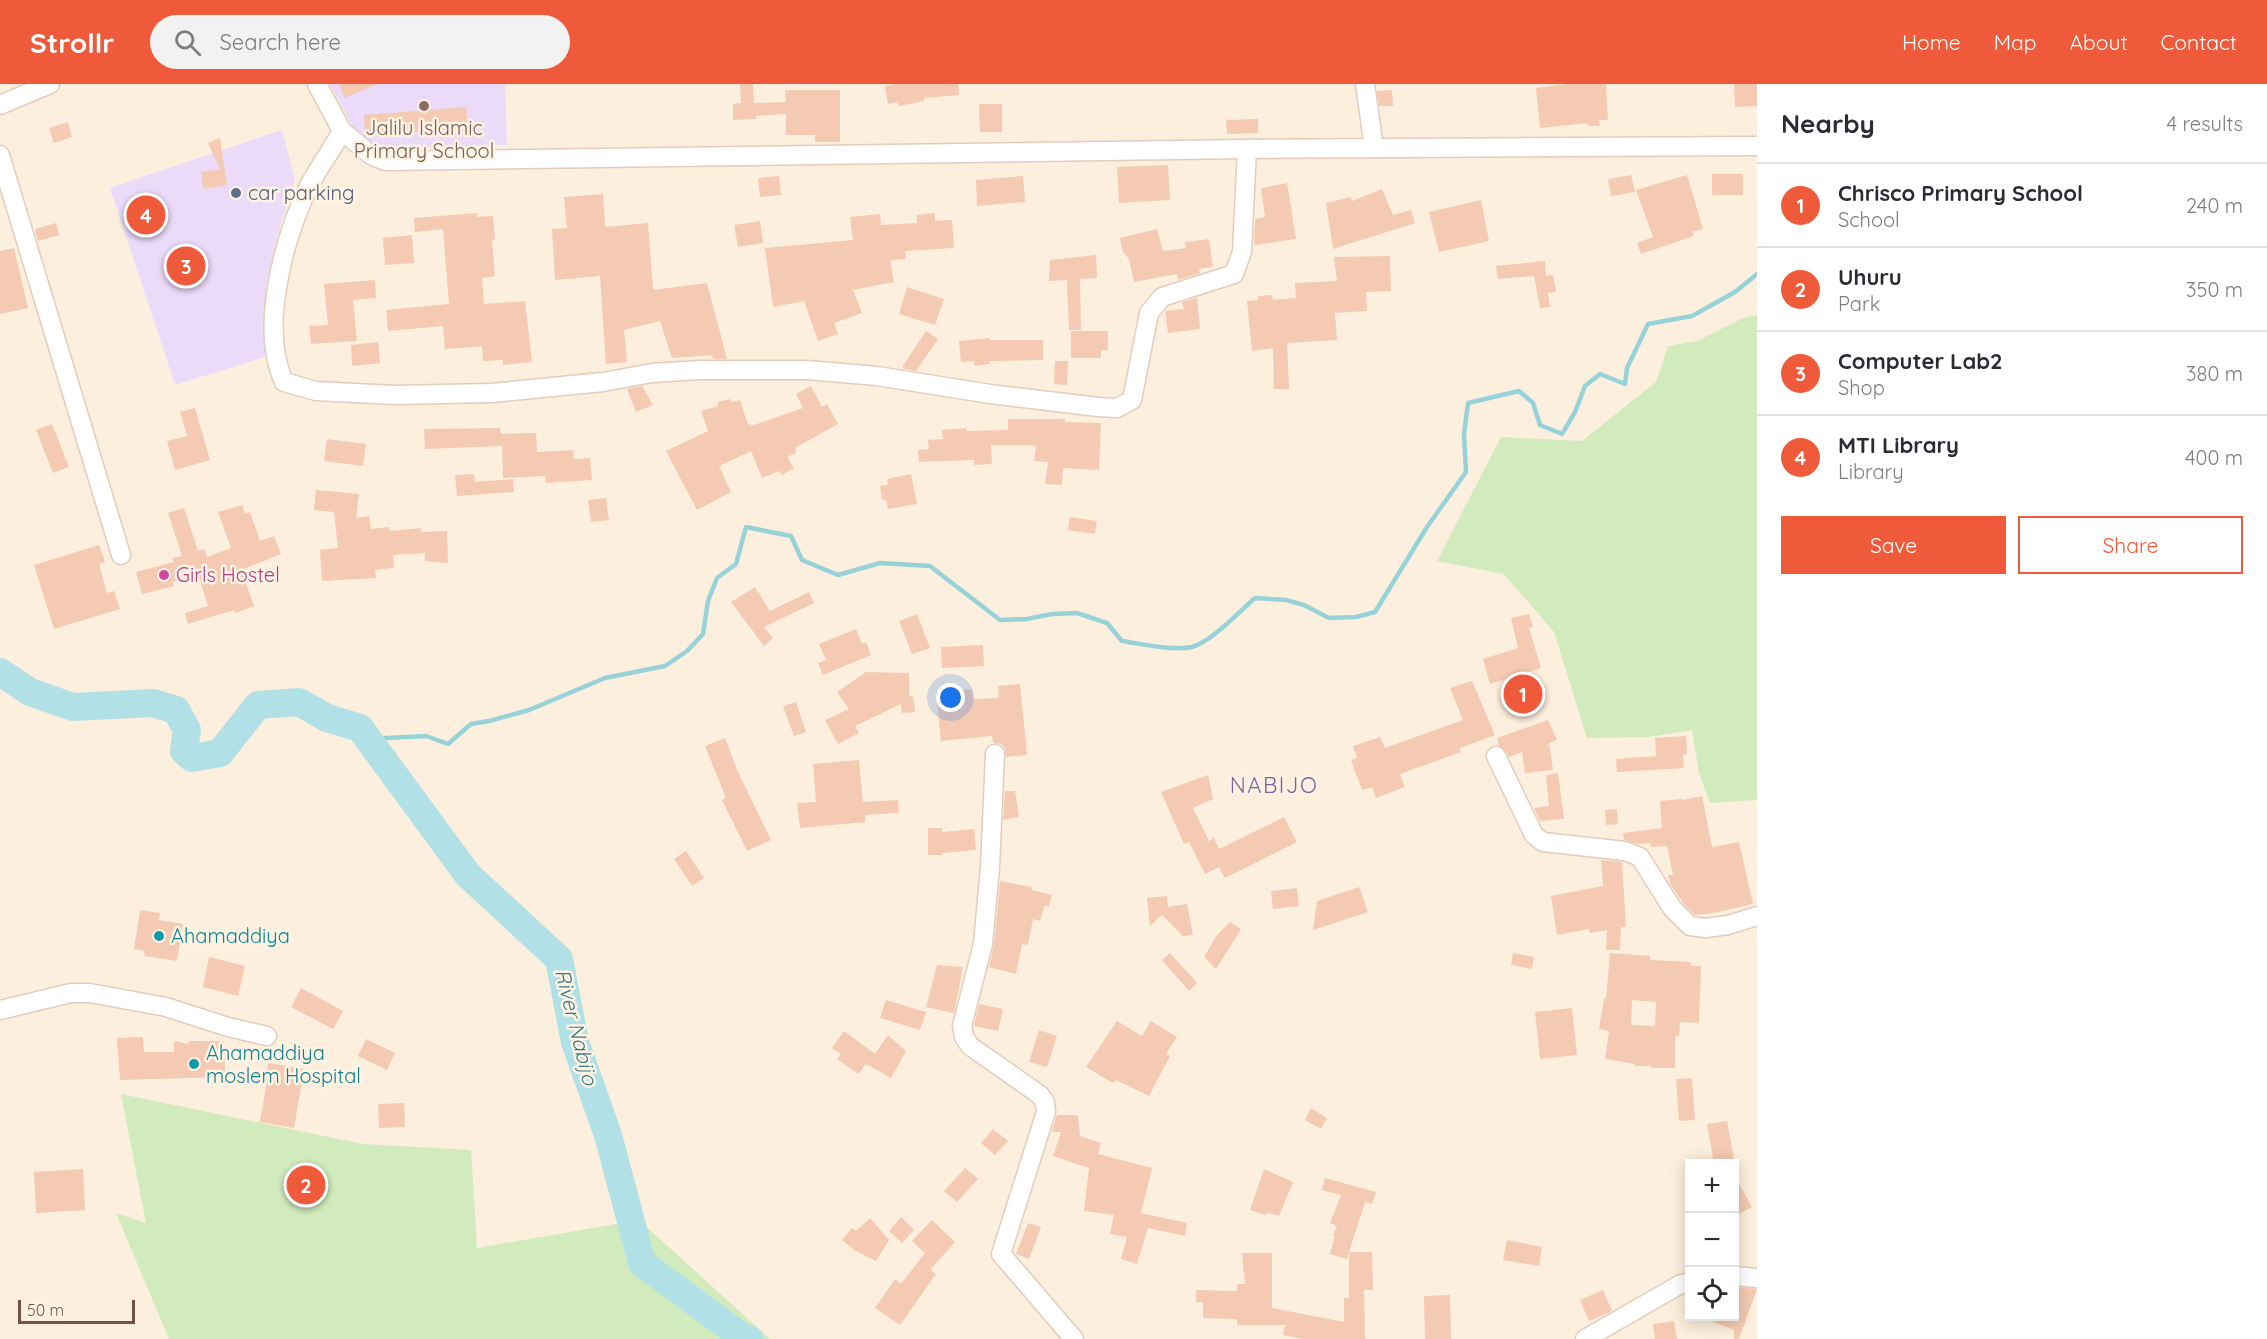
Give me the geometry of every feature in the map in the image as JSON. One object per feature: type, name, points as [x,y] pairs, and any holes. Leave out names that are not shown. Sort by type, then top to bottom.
[{"type":"street","points":[[0,105],[50,84]]},
{"type":"street","points":[[317,84],[342,131],[371,156],[385,161],[1247,149],[1757,146]]},
{"type":"street","points":[[1365,84],[1374,148]]},
{"type":"street","points":[[342,131],[310,185],[291,230],[283,257],[278,279],[273,338],[277,366],[284,382],[316,391],[394,395],[492,393],[603,382],[652,373],[699,370],[807,370],[877,376],[990,394],[1117,408],[1132,400],[1149,313],[1162,297],[1234,274],[1242,252],[1247,149]]},
{"type":"street","points":[[0,155],[121,555]]},
{"type":"street","points":[[995,754],[990,867],[983,944],[962,1026],[964,1036],[970,1046],[1040,1095],[1044,1102],[1046,1112],[1001,1254],[1074,1339]]},
{"type":"street","points":[[1496,756],[1534,835],[1543,842],[1625,851],[1640,857],[1672,908],[1690,926],[1706,928],[1728,925],[1757,916]]},
{"type":"street","points":[[0,1010],[71,993],[90,993],[166,1007],[228,1027],[267,1036]]},
{"type":"street","points":[[1739,1276],[1757,1278]]},
{"type":"street","points":[[1585,1339],[1685,1283]]},
{"type":"shaded area","name":"Jalilu Islamic Primary School","points":[[330,84],[505,84],[507,145],[377,148],[352,126]]},
{"type":"shaded area","points":[[282,130],[295,179],[278,234],[266,286],[265,357],[175,385],[110,188]]},
{"type":"green space","points":[[1757,315],[1757,800],[1710,803],[1699,773],[1692,730],[1649,737],[1587,738],[1554,632],[1504,574],[1437,561],[1501,437],[1582,441],[1656,382],[1668,346],[1697,341],[1743,318]]},
{"type":"green space","points":[[121,1094],[363,1144],[471,1150],[477,1248],[639,1220],[770,1339],[169,1339],[116,1213],[146,1223]]},
{"type":"building","points":[[339,84],[377,84],[345,98]]},
{"type":"building","points":[[740,84],[753,84],[754,103],[786,102],[785,90],[840,90],[840,142],[815,142],[815,135],[786,135],[786,114],[733,120],[733,104],[741,103]]},
{"type":"building","points":[[958,84],[959,95],[924,98],[924,101],[899,106],[898,102],[888,104],[885,86]]},
{"type":"building","points":[[1566,84],[1606,84],[1608,120],[1599,120],[1600,126],[1588,126],[1587,123],[1540,128],[1536,88]]},
{"type":"building","points":[[1734,84],[1757,84],[1757,106],[1735,107]]},
{"type":"building","points":[[1392,90],[1393,106],[1379,106],[1377,91]]},
{"type":"building","points":[[979,104],[1002,104],[1002,132],[980,132]]},
{"type":"building","points":[[466,107],[468,128],[365,136],[364,115]]},
{"type":"building","points":[[1258,119],[1258,133],[1227,134],[1226,120]]},
{"type":"building","points":[[68,122],[72,137],[54,143],[49,128]]},
{"type":"building","points":[[220,138],[227,185],[203,189],[201,172],[220,169],[208,143]]},
{"type":"building","points":[[1168,165],[1170,200],[1119,203],[1117,167]]},
{"type":"building","points":[[1712,174],[1743,174],[1743,195],[1712,195]]},
{"type":"building","points":[[1631,175],[1635,192],[1611,196],[1608,179]]},
{"type":"building","points":[[1687,175],[1703,229],[1692,232],[1694,236],[1641,254],[1637,243],[1653,237],[1636,190]]},
{"type":"building","points":[[779,176],[781,195],[760,197],[758,178]]},
{"type":"building","points":[[1023,176],[1025,202],[977,206],[976,180]]},
{"type":"building","points":[[1287,183],[1296,239],[1254,245],[1255,219],[1265,217],[1261,188]]},
{"type":"building","points":[[1382,189],[1393,215],[1411,210],[1415,223],[1333,249],[1326,203],[1351,197],[1352,201]]},
{"type":"building","points":[[603,194],[605,227],[648,223],[653,290],[707,283],[727,359],[713,359],[712,355],[672,358],[660,321],[624,330],[627,362],[606,364],[600,276],[555,280],[552,229],[567,228],[564,197]]},
{"type":"building","points":[[1481,200],[1489,241],[1439,252],[1429,212]]},
{"type":"building","points":[[477,213],[477,217],[493,216],[495,240],[492,240],[495,276],[482,278],[484,304],[525,301],[532,362],[503,365],[503,360],[483,361],[482,346],[445,349],[443,326],[388,331],[386,310],[449,304],[443,229],[415,232],[414,218]]},
{"type":"building","points":[[935,213],[935,221],[952,220],[954,248],[905,251],[906,259],[890,260],[894,282],[853,290],[862,313],[834,323],[838,334],[818,341],[804,301],[773,307],[765,248],[853,240],[850,217],[880,214],[881,225],[917,223],[917,215]]},
{"type":"building","points":[[760,221],[763,243],[738,247],[734,225]]},
{"type":"building","points":[[56,223],[59,235],[38,241],[35,229]]},
{"type":"building","points":[[1157,229],[1163,251],[1186,248],[1185,242],[1209,239],[1213,267],[1199,269],[1200,273],[1178,280],[1177,274],[1134,282],[1129,259],[1123,252],[1120,238]]},
{"type":"building","points":[[412,235],[414,263],[385,265],[383,238]]},
{"type":"building","points":[[14,248],[28,308],[0,314],[0,251]]},
{"type":"building","points":[[1096,255],[1097,278],[1080,279],[1081,330],[1069,330],[1067,280],[1049,281],[1050,260]]},
{"type":"building","points":[[1390,256],[1391,291],[1366,292],[1367,311],[1335,313],[1337,340],[1287,343],[1289,389],[1274,389],[1273,348],[1252,351],[1247,301],[1258,300],[1258,296],[1272,295],[1273,300],[1296,298],[1295,283],[1337,281],[1334,257]]},
{"type":"building","points":[[1545,261],[1546,276],[1553,275],[1556,292],[1548,293],[1550,307],[1540,308],[1534,276],[1498,279],[1496,266]]},
{"type":"building","points":[[375,280],[376,298],[353,300],[357,341],[311,344],[309,326],[328,325],[324,284]]},
{"type":"building","points":[[907,287],[944,299],[935,325],[899,314]]},
{"type":"building","points":[[1197,298],[1200,329],[1168,333],[1165,311],[1184,309],[1182,302]]},
{"type":"building","points":[[926,331],[938,339],[916,371],[905,369],[902,367]]},
{"type":"building","points":[[1071,331],[1108,331],[1108,350],[1101,350],[1101,358],[1071,358]]},
{"type":"building","points":[[990,338],[990,340],[1043,340],[1043,360],[989,361],[990,364],[975,366],[974,361],[961,362],[959,341]]},
{"type":"building","points":[[378,342],[380,363],[352,366],[351,345]]},
{"type":"building","points":[[1055,361],[1068,361],[1067,385],[1054,384]]},
{"type":"building","points":[[642,386],[653,405],[636,412],[627,389]]},
{"type":"building","points":[[811,386],[822,407],[827,404],[838,424],[795,448],[796,453],[787,457],[794,468],[782,475],[779,471],[762,478],[751,451],[719,466],[731,492],[697,510],[666,451],[708,431],[701,411],[718,406],[718,402],[730,399],[732,402],[740,400],[748,425],[750,423],[751,426],[803,408],[796,394]]},
{"type":"building","points":[[195,408],[210,460],[175,470],[167,441],[187,436],[180,412]]},
{"type":"building","points":[[1008,419],[1065,419],[1065,422],[1101,423],[1099,470],[1063,468],[1062,485],[1045,484],[1048,462],[1034,461],[1036,446],[1031,445],[991,445],[992,464],[974,465],[974,460],[919,462],[918,450],[929,449],[928,440],[943,439],[942,430],[966,428],[967,431],[1008,430]]},
{"type":"building","points":[[52,424],[69,467],[53,473],[36,430]]},
{"type":"building","points":[[500,428],[501,434],[536,433],[537,452],[573,450],[574,459],[590,458],[592,480],[546,483],[545,476],[503,478],[502,446],[425,449],[424,429]]},
{"type":"building","points":[[327,439],[366,444],[363,466],[324,461]]},
{"type":"building","points":[[474,474],[475,482],[513,479],[514,492],[457,496],[455,475]]},
{"type":"building","points":[[911,474],[917,504],[888,509],[886,500],[882,499],[880,486],[888,485],[887,479]]},
{"type":"building","points":[[316,490],[359,494],[356,518],[369,516],[371,529],[389,527],[390,531],[421,528],[421,532],[447,531],[448,563],[425,561],[425,553],[393,555],[394,568],[375,570],[376,578],[322,581],[320,550],[338,548],[334,512],[314,510]]},
{"type":"building","points":[[606,498],[609,520],[591,522],[588,500]]},
{"type":"building","points":[[242,505],[245,514],[250,512],[260,541],[274,536],[281,554],[241,570],[254,606],[188,624],[185,613],[208,606],[198,574],[173,582],[174,586],[142,594],[136,572],[174,562],[172,558],[182,556],[168,513],[184,508],[198,551],[204,549],[207,557],[231,548],[218,512]]},
{"type":"building","points":[[1070,517],[1097,521],[1095,534],[1068,530]]},
{"type":"building","points":[[99,545],[105,562],[99,564],[107,593],[114,591],[120,609],[54,629],[34,565]]},
{"type":"building","points":[[755,587],[770,611],[809,592],[814,603],[764,627],[773,638],[764,646],[731,602]]},
{"type":"building","points":[[917,614],[930,648],[912,654],[899,621]]},
{"type":"building","points":[[1529,614],[1533,627],[1529,628],[1541,668],[1490,684],[1483,659],[1518,648],[1511,618]]},
{"type":"building","points":[[856,629],[862,644],[866,642],[871,655],[823,675],[818,663],[826,660],[819,644]]},
{"type":"building","points":[[983,645],[984,666],[942,668],[941,647]]},
{"type":"building","points":[[866,672],[909,673],[909,696],[913,695],[915,712],[902,713],[901,704],[855,726],[859,733],[838,744],[825,720],[849,709],[837,692]]},
{"type":"building","points":[[1472,681],[1495,735],[1460,748],[1461,752],[1400,774],[1405,787],[1376,798],[1372,787],[1362,790],[1351,760],[1357,758],[1353,746],[1380,737],[1385,748],[1463,720],[1450,688]]},
{"type":"building","points":[[1020,684],[1027,755],[1006,757],[1005,748],[1001,744],[993,743],[992,736],[941,741],[936,692],[972,689],[973,699],[999,698],[998,686]]},
{"type":"building","points":[[796,702],[806,732],[794,736],[783,706]]},
{"type":"building","points":[[1548,720],[1557,740],[1549,743],[1553,770],[1525,773],[1522,752],[1509,757],[1506,751],[1499,746],[1497,738]]},
{"type":"building","points":[[1686,736],[1687,754],[1683,755],[1684,768],[1617,772],[1616,759],[1656,756],[1655,738]]},
{"type":"building","points":[[725,738],[738,772],[771,840],[747,851],[722,800],[726,798],[705,746]]},
{"type":"building","points":[[859,760],[863,802],[898,800],[899,813],[865,815],[865,822],[800,828],[797,803],[816,802],[813,764]]},
{"type":"building","points":[[1558,773],[1564,819],[1540,821],[1534,808],[1549,806],[1546,775]]},
{"type":"building","points":[[1208,775],[1213,799],[1193,808],[1209,841],[1214,838],[1219,849],[1284,817],[1297,842],[1225,878],[1219,867],[1205,874],[1189,842],[1184,844],[1161,792]]},
{"type":"building","points":[[1005,791],[1015,791],[1019,817],[1003,820]]},
{"type":"building","points":[[1702,796],[1712,847],[1739,842],[1753,904],[1695,915],[1682,902],[1670,883],[1668,875],[1673,875],[1667,846],[1651,847],[1651,843],[1639,844],[1624,840],[1623,833],[1662,828],[1660,801]]},
{"type":"building","points":[[1617,809],[1618,824],[1606,825],[1605,810]]},
{"type":"building","points":[[928,828],[942,828],[942,832],[974,829],[976,850],[928,855]]},
{"type":"building","points":[[686,851],[704,878],[692,886],[674,859]]},
{"type":"building","points":[[1601,860],[1622,862],[1626,927],[1621,927],[1620,950],[1606,950],[1607,930],[1590,933],[1589,929],[1557,935],[1551,896],[1603,886]]},
{"type":"building","points":[[1000,881],[1032,887],[1032,890],[1052,895],[1049,907],[1045,905],[1040,921],[1033,919],[1028,945],[1022,944],[1016,974],[989,967],[994,945]]},
{"type":"building","points":[[1359,887],[1368,912],[1313,930],[1317,901]]},
{"type":"building","points":[[1297,888],[1299,906],[1273,909],[1271,891]]},
{"type":"building","points":[[1167,896],[1168,907],[1187,904],[1193,935],[1183,936],[1162,915],[1150,926],[1147,898]]},
{"type":"building","name":"Ahamaddiya","points":[[140,910],[160,913],[159,920],[183,924],[177,961],[144,956],[145,951],[134,949]]},
{"type":"building","points":[[1230,922],[1241,929],[1216,969],[1204,957],[1217,935]]},
{"type":"building","points":[[1170,953],[1197,983],[1189,991],[1162,960]]},
{"type":"building","points":[[1513,953],[1534,957],[1532,969],[1511,965]]},
{"type":"building","points":[[1610,953],[1650,956],[1650,960],[1691,962],[1691,966],[1701,966],[1699,1023],[1680,1022],[1679,1036],[1675,1036],[1675,1068],[1635,1066],[1635,1064],[1605,1059],[1609,1031],[1599,1029],[1604,998],[1606,999]],"holes":[[[1632,1000],[1656,1002],[1655,1026],[1631,1025]]]},
{"type":"building","points":[[209,957],[245,966],[238,996],[203,987]]},
{"type":"building","points":[[937,965],[963,967],[954,1013],[926,1007]]},
{"type":"building","points":[[301,988],[343,1011],[333,1029],[291,1007]]},
{"type":"building","points":[[886,1000],[926,1012],[920,1030],[880,1018]]},
{"type":"building","points":[[979,1004],[1003,1009],[998,1031],[974,1026]]},
{"type":"building","points":[[1572,1008],[1577,1055],[1540,1059],[1535,1012]]},
{"type":"building","points":[[1117,1021],[1142,1036],[1151,1021],[1177,1037],[1166,1054],[1170,1056],[1149,1096],[1116,1080],[1113,1083],[1086,1067]]},
{"type":"building","points":[[1039,1030],[1057,1036],[1047,1067],[1029,1062]]},
{"type":"building","points":[[844,1031],[875,1054],[888,1035],[906,1051],[891,1078],[866,1064],[858,1074],[837,1059],[841,1054],[832,1048]]},
{"type":"building","points":[[143,1037],[144,1052],[174,1052],[174,1041],[188,1044],[189,1041],[224,1041],[225,1077],[120,1080],[117,1038]]},
{"type":"building","points":[[366,1039],[395,1053],[387,1070],[358,1056]]},
{"type":"building","points":[[268,1063],[304,1069],[294,1128],[260,1122]]},
{"type":"building","points":[[1692,1078],[1695,1120],[1679,1121],[1676,1079]]},
{"type":"building","points":[[404,1103],[405,1127],[379,1128],[378,1104]]},
{"type":"building","points":[[1311,1108],[1327,1118],[1321,1129],[1305,1120]]},
{"type":"building","points":[[1057,1115],[1078,1115],[1080,1136],[1101,1143],[1098,1154],[1152,1168],[1141,1213],[1187,1223],[1185,1236],[1148,1228],[1137,1264],[1121,1259],[1127,1237],[1110,1234],[1114,1215],[1084,1211],[1089,1168],[1053,1156],[1061,1132],[1052,1132]]},
{"type":"building","points":[[1727,1121],[1734,1159],[1713,1159],[1707,1124]]},
{"type":"building","points":[[993,1129],[1008,1141],[995,1155],[981,1143]]},
{"type":"building","points":[[965,1168],[978,1179],[957,1202],[944,1191]]},
{"type":"building","points":[[83,1169],[85,1210],[36,1213],[34,1172]]},
{"type":"building","points":[[1264,1169],[1293,1182],[1279,1216],[1268,1213],[1265,1215],[1250,1210]]},
{"type":"building","points":[[1325,1178],[1376,1192],[1372,1204],[1365,1202],[1349,1252],[1372,1252],[1373,1290],[1364,1290],[1365,1339],[1303,1339],[1283,1335],[1285,1325],[1237,1325],[1237,1319],[1203,1318],[1203,1302],[1196,1302],[1196,1290],[1237,1291],[1237,1284],[1245,1284],[1242,1253],[1272,1253],[1272,1308],[1344,1322],[1344,1298],[1349,1298],[1349,1253],[1347,1259],[1330,1254],[1337,1226],[1330,1223],[1341,1195],[1322,1190]]},
{"type":"building","points":[[1739,1184],[1752,1207],[1739,1214]]},
{"type":"building","points":[[901,1217],[914,1230],[902,1243],[889,1231]]},
{"type":"building","points":[[870,1218],[889,1240],[876,1261],[854,1250],[842,1240],[852,1228],[856,1231]]},
{"type":"building","points":[[932,1220],[955,1242],[930,1270],[936,1274],[900,1325],[875,1308],[895,1279],[901,1284],[925,1253],[912,1241]]},
{"type":"building","points":[[1028,1223],[1041,1227],[1029,1259],[1016,1254]]},
{"type":"building","points":[[1507,1240],[1542,1247],[1539,1266],[1503,1260]]},
{"type":"building","points":[[1739,1287],[1757,1289],[1739,1339],[1734,1339],[1734,1330],[1711,1321],[1739,1321]]},
{"type":"building","points":[[1603,1290],[1612,1311],[1589,1321],[1580,1300]]},
{"type":"building","points":[[1450,1295],[1451,1339],[1425,1339],[1424,1296]]},
{"type":"building","points":[[1674,1321],[1677,1339],[1655,1339],[1653,1324]]},
{"type":"waterway","points":[[367,739],[426,736],[448,744],[471,724],[529,710],[605,678],[665,666],[687,651],[703,634],[708,601],[717,578],[736,564],[746,527],[791,536],[802,560],[838,575],[880,563],[930,566],[1000,620],[1077,613],[1107,623],[1122,641],[1157,647],[1184,648],[1200,644],[1216,633],[1255,598],[1286,600],[1304,605],[1329,618],[1356,617],[1375,612],[1427,527],[1466,472],[1464,434],[1468,403],[1519,391],[1533,403],[1540,425],[1562,434],[1575,412],[1585,386],[1600,374],[1625,384],[1627,368],[1648,324],[1692,316],[1735,292],[1757,274]]},
{"type":"waterway","name":"River Nabijo","points":[[0,672],[30,692],[73,707],[153,703],[176,710],[187,730],[184,751],[192,758],[220,753],[258,705],[299,702],[327,718],[360,728],[468,875],[559,959],[575,1042],[608,1135],[642,1263],[742,1337],[749,1339]]},
{"type":"place","name":"Jalilu Islamic Primary School","points":[[424,106]]},
{"type":"place","name":"car parking","points":[[236,193]]},
{"type":"place","name":"MTI Library","points":[[146,215]]},
{"type":"place","name":"Computer Lab2","points":[[186,266]]},
{"type":"place","name":"Girls Hostel","points":[[164,575]]},
{"type":"place","name":"Chrisco Primary School","points":[[1523,694]]},
{"type":"place","name":"Ahamaddiya","points":[[159,936]]},
{"type":"place","name":"Ahamaddiya moslem Hospital","points":[[194,1064]]},
{"type":"place","name":"Uhuru","points":[[306,1185]]},
{"type":"district","name":"NABIJO","points":[[1274,785]]}]
